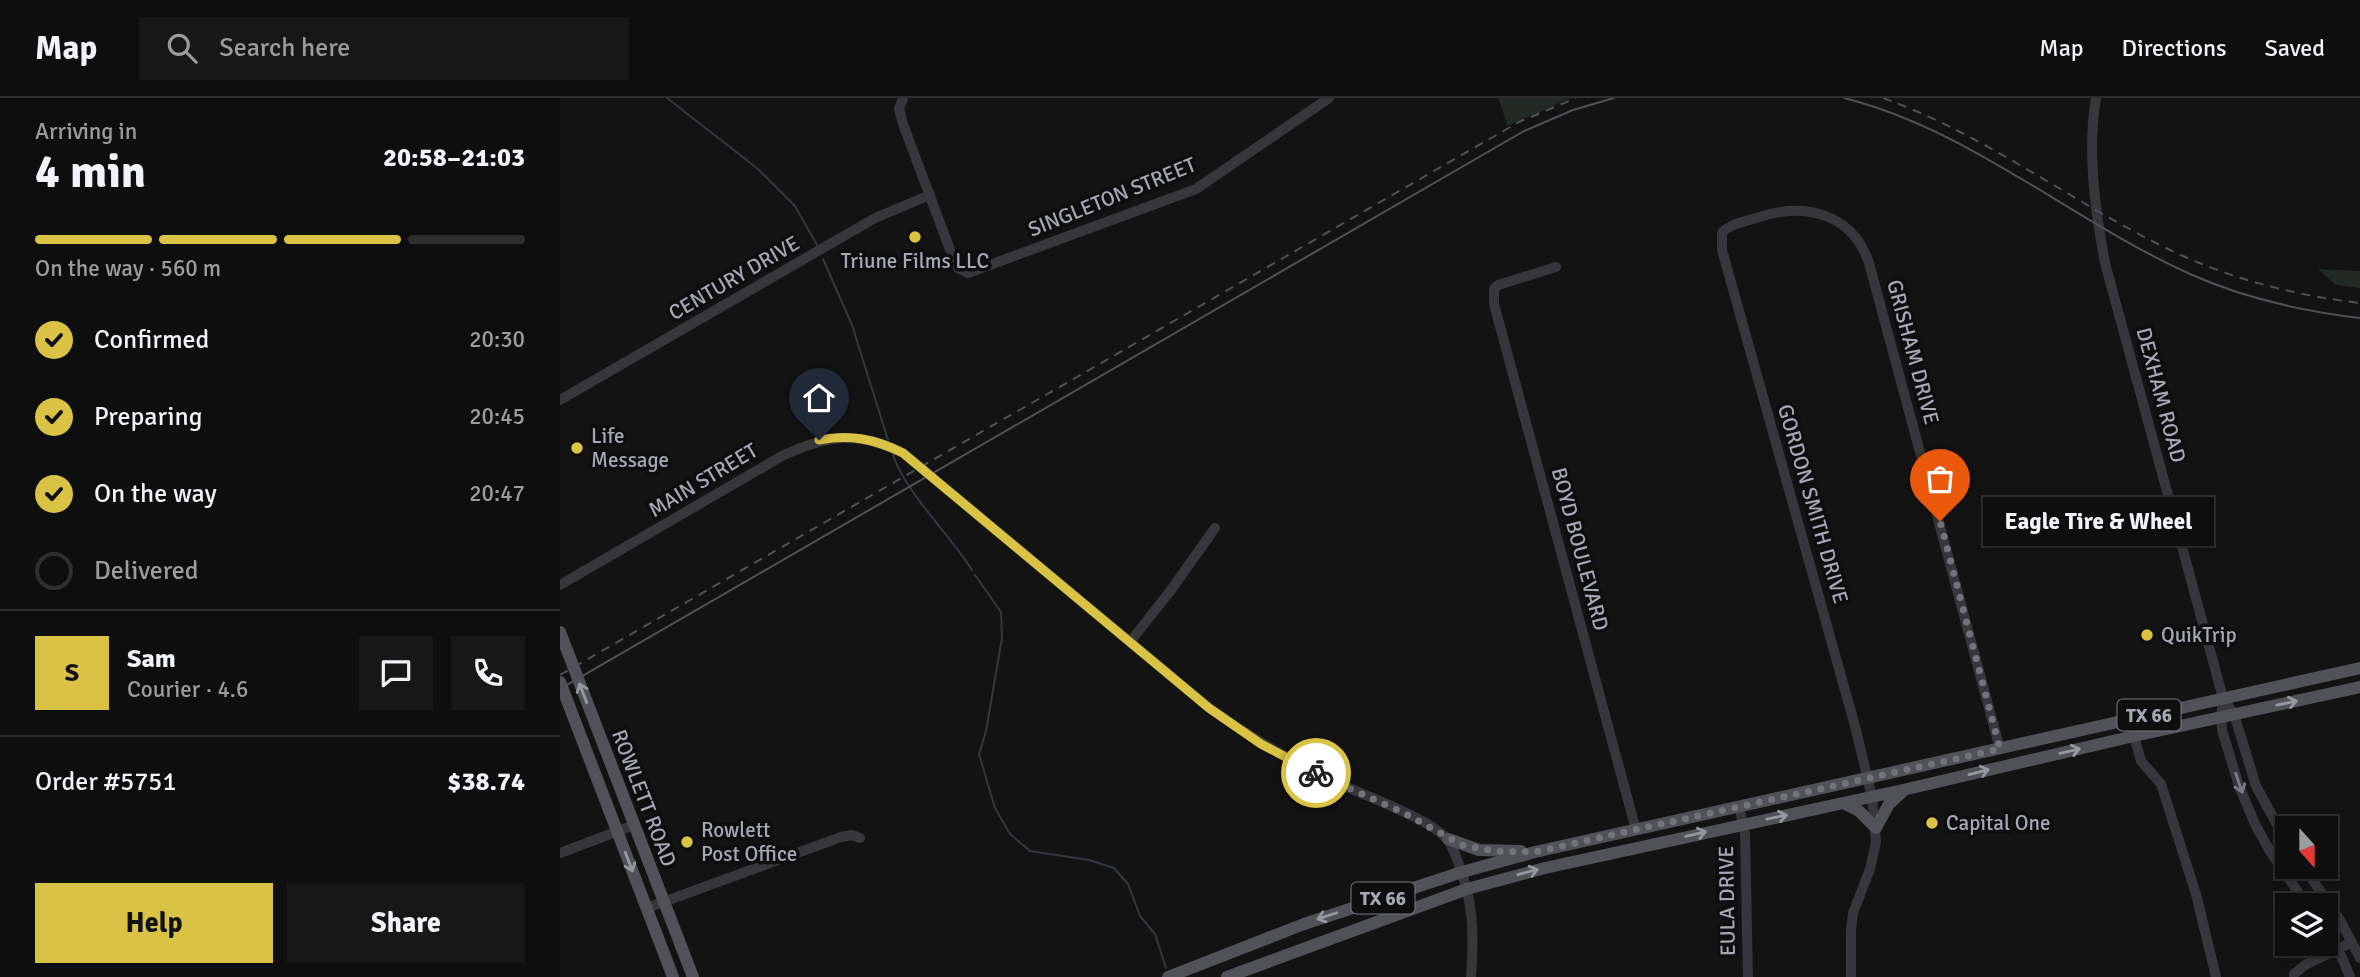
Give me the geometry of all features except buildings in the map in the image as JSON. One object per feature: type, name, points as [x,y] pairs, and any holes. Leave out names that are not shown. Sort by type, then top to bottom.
[{"type":"main road","name":"ROWLETT ROAD","points":[[560,632],[693,977]]},
{"type":"main road","name":"TX 66","points":[[1168,977],[1304,924],[1535,852],[2360,668]]},
{"type":"main road","name":"ROWLETT ROAD","points":[[560,682],[673,977]]},
{"type":"main road","name":"TX 66","points":[[1227,977],[1467,889],[1545,868],[2360,687]]},
{"type":"main road","points":[[2000,749],[2004,766]]},
{"type":"main road","points":[[1843,803],[1859,811],[1876,828],[1889,804],[1903,790]]},
{"type":"main road","points":[[1636,830],[1642,846]]},
{"type":"main road","points":[[1448,839],[1479,850],[1535,852]]},
{"type":"main road","points":[[1249,946],[1257,966]]},
{"type":"street","points":[[904,98],[899,104],[899,113],[930,195]]},
{"type":"street","name":"SINGLETON STREET","points":[[930,195],[955,262],[963,271],[973,272],[1196,189],[1329,98]]},
{"type":"street","name":"DEXHAM ROAD","points":[[2096,98],[2092,147],[2105,263],[2223,698],[2234,715],[2256,786],[2275,821]]},
{"type":"street","name":"CENTURY DRIVE","points":[[560,400],[875,218],[930,195]]},
{"type":"street","name":"GRISHAM DRIVE","points":[[1721,240],[1722,233],[1730,226],[1770,213],[1794,210],[1815,213],[1834,220],[1858,238],[1869,263],[2000,749]]},
{"type":"street","name":"GORDON SMITH DRIVE","points":[[1721,240],[1730,282],[1869,779],[1876,842],[1870,869],[1853,913],[1851,977]]},
{"type":"street","name":"BOYD BOULEVARD","points":[[1556,267],[1504,282],[1494,289],[1494,304],[1636,830]]},
{"type":"street","name":"MAIN STREET","points":[[560,584],[782,456],[819,440],[853,437],[874,441],[903,453],[1209,708],[1261,744],[1406,814],[1448,839]]},
{"type":"street","points":[[1130,642],[1171,590],[1214,528]]},
{"type":"street","name":"DEXHAM ROAD","points":[[2223,698],[2221,718],[2239,786],[2271,853],[2299,893]]},
{"type":"street","points":[[2134,736],[2141,761],[2161,784],[2196,894],[2216,977]]},
{"type":"street","name":"EULA DRIVE","points":[[1739,806],[1744,823],[1748,977]]},
{"type":"street","points":[[560,853],[634,825]]},
{"type":"street","points":[[647,908],[841,837],[852,835],[860,838]]},
{"type":"street","points":[[1448,839],[1467,889],[1474,926],[1471,977]]},
{"type":"street","points":[[2312,879],[2353,942],[2360,958]]},
{"type":"street","points":[[2350,977],[2338,948],[2353,942]]},
{"type":"street","points":[[2294,977],[2305,965],[2322,956]]},
{"type":"shaded area","points":[[1498,98],[1571,98],[1508,126]]},
{"type":"shaded area","points":[[2318,269],[2360,271],[2360,288],[2336,285]]},
{"type":"waterway","points":[[667,98],[758,169],[795,206],[817,245]]},
{"type":"waterway","points":[[823,259],[852,325],[888,440]]},
{"type":"waterway","points":[[893,455],[908,485],[972,570]]},
{"type":"waterway","points":[[975,575],[1001,612],[1002,638],[986,731],[979,754],[995,808],[1010,834],[1030,851],[1089,860],[1114,868],[1128,884],[1140,916],[1155,934],[1166,968]]},
{"type":"tram line","points":[[560,689],[1524,131],[1573,110],[1614,98]]},
{"type":"tram line","points":[[1844,98],[1935,132],[2020,178],[2146,253],[2190,274],[2273,302],[2360,318]]},
{"type":"railway","points":[[560,675],[1519,122],[1576,98]]},
{"type":"railway","points":[[1883,98],[1956,130],[2130,230],[2189,259],[2260,284],[2360,303]]},
{"type":"way so far","points":[[1316,773],[1406,814],[1462,845],[1479,850],[1535,852],[2000,749],[1940,521]]},
{"type":"place","name":"Triune Films LLC","points":[[915,237]]},
{"type":"place","name":"Life Message","points":[[577,448]]},
{"type":"place","name":"Eagle Tire & Wheel","points":[[1940,521]]},
{"type":"place","name":"QuikTrip","points":[[2147,635]]},
{"type":"place","name":"Capital One","points":[[1932,823]]},
{"type":"place","name":"Rowlett Post Office","points":[[687,842]]},
{"type":"route","points":[[819,440],[843,437],[863,439],[884,444],[903,453],[1209,708],[1261,744],[1316,773]]}]
